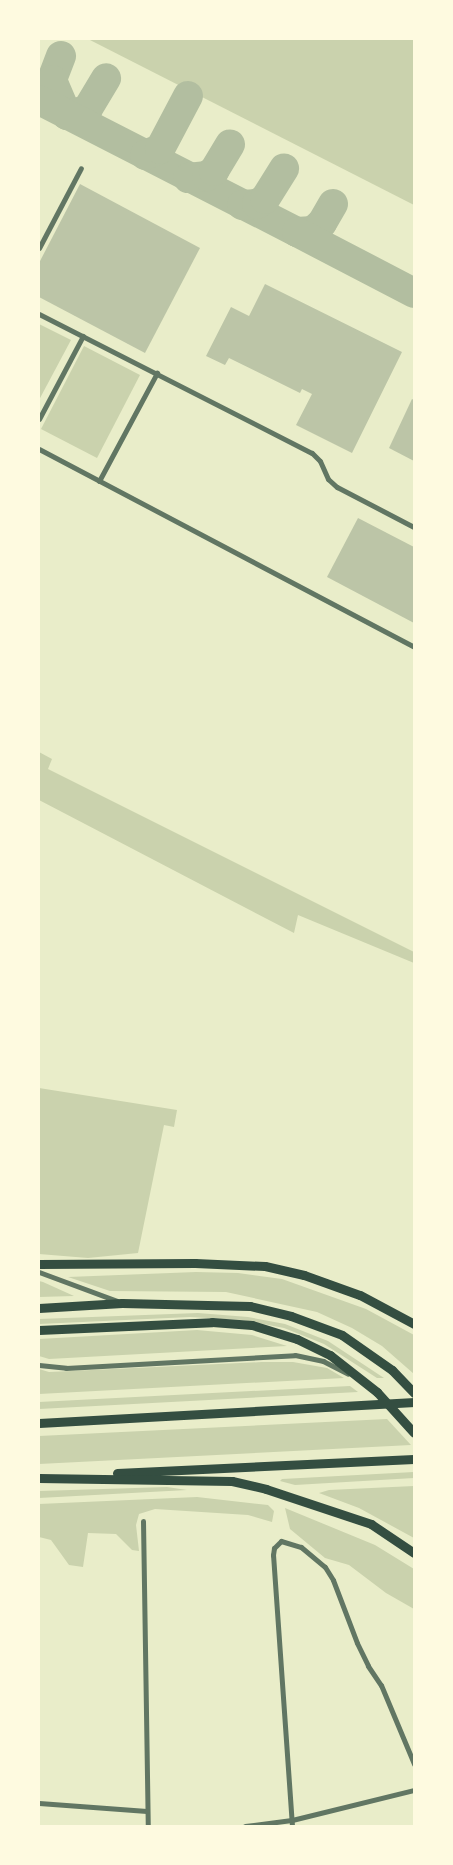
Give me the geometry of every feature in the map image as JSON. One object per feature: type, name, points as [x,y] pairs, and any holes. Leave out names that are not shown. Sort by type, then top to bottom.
[{"type":"main road","points":[[39,1264],[195,1263],[265,1266],[304,1275],[360,1295],[414,1324]]},
{"type":"main road","points":[[39,1308],[122,1303],[250,1306],[291,1316],[342,1335],[392,1370],[414,1393]]},
{"type":"main road","points":[[39,1330],[212,1322],[252,1325],[297,1339],[330,1355],[377,1392],[414,1433]]},
{"type":"main road","points":[[39,1423],[414,1402]]},
{"type":"main road","points":[[39,1478],[414,1459]]},
{"type":"main road","points":[[39,1478],[232,1481],[266,1489],[371,1524],[414,1553]]},
{"type":"street","points":[[39,248],[81,168]]},
{"type":"street","points":[[39,314],[312,453],[320,461],[328,479],[337,487],[414,527]]},
{"type":"street","points":[[39,419],[83,336]]},
{"type":"street","points":[[99,481],[157,373]]},
{"type":"street","points":[[39,449],[414,647]]},
{"type":"street","points":[[39,1272],[122,1303]]},
{"type":"street","points":[[39,1365],[66,1368],[295,1355],[330,1365],[377,1392]]},
{"type":"street","points":[[143,1521],[148,1826]]},
{"type":"street","points":[[292,1823],[273,1555],[274,1548],[281,1540],[301,1547],[325,1567],[333,1580],[346,1609],[357,1643],[368,1666],[381,1685],[414,1764]]},
{"type":"street","points":[[245,1826],[292,1823],[414,1790]]},
{"type":"street","points":[[39,1803],[147,1810]]},
{"type":"green space","points":[[88,39],[414,39],[414,205]]},
{"type":"green space","points":[[39,324],[71,340],[39,400]]},
{"type":"green space","points":[[84,346],[140,375],[97,458],[41,429]]},
{"type":"green space","points":[[39,752],[52,759],[48,769],[414,952],[414,963],[298,915],[294,933],[39,800]]},
{"type":"green space","points":[[39,1088],[177,1110],[174,1127],[164,1125],[138,1253],[88,1258],[39,1254]]},
{"type":"green space","points":[[196,1272],[238,1273],[282,1279],[366,1309],[414,1335],[414,1374],[382,1346],[352,1328],[317,1312],[226,1292],[110,1291],[68,1277]]},
{"type":"green space","points":[[39,1281],[43,1282],[74,1296],[39,1297]]},
{"type":"green space","points":[[198,1313],[248,1317],[285,1324],[328,1341],[384,1378],[377,1378],[324,1344],[284,1328],[243,1320],[190,1317],[39,1324],[39,1319]]},
{"type":"green space","points":[[197,1330],[252,1335],[287,1346],[49,1359],[39,1356],[39,1339]]},
{"type":"green space","points":[[293,1362],[327,1368],[344,1378],[39,1394],[39,1369],[49,1372]]},
{"type":"green space","points":[[350,1386],[358,1392],[39,1409],[39,1402]]},
{"type":"green space","points":[[387,1419],[411,1445],[39,1464],[39,1436]]},
{"type":"green space","points":[[414,1472],[414,1478],[295,1485],[280,1481],[282,1479]]},
{"type":"green space","points":[[414,1486],[414,1538],[359,1508],[319,1493],[329,1490]]},
{"type":"green space","points":[[167,1487],[187,1490],[39,1498],[39,1491]]},
{"type":"green space","points":[[197,1497],[268,1505],[274,1511],[272,1522],[248,1515],[155,1509],[139,1514],[136,1525],[139,1551],[132,1550],[116,1534],[88,1533],[83,1567],[69,1565],[51,1540],[39,1537],[39,1504]]},
{"type":"green space","points":[[285,1508],[375,1545],[414,1569],[414,1609],[386,1593],[349,1565],[325,1558],[290,1529]]},
{"type":"building","points":[[80,184],[200,248],[145,353],[39,297],[39,263]]},
{"type":"building","points":[[265,284],[402,352],[352,453],[296,425],[312,394],[302,389],[300,393],[229,358],[225,365],[206,356],[231,307],[249,316]]},
{"type":"building","points":[[412,399],[414,400],[414,461],[389,448]]},
{"type":"building","points":[[358,518],[414,547],[414,623],[327,577]]},
{"type":"taxiway","points":[[61,56],[52,80],[67,115],[87,110],[106,78]]},
{"type":"taxiway","points":[[145,155],[160,149],[188,96]]},
{"type":"taxiway","points":[[39,100],[297,232],[313,231],[322,223],[333,204]]},
{"type":"taxiway","points":[[188,178],[207,176],[214,171],[230,144]]},
{"type":"taxiway","points":[[242,205],[257,204],[265,199],[284,169]]},
{"type":"taxiway","points":[[297,232],[414,293]]}]
